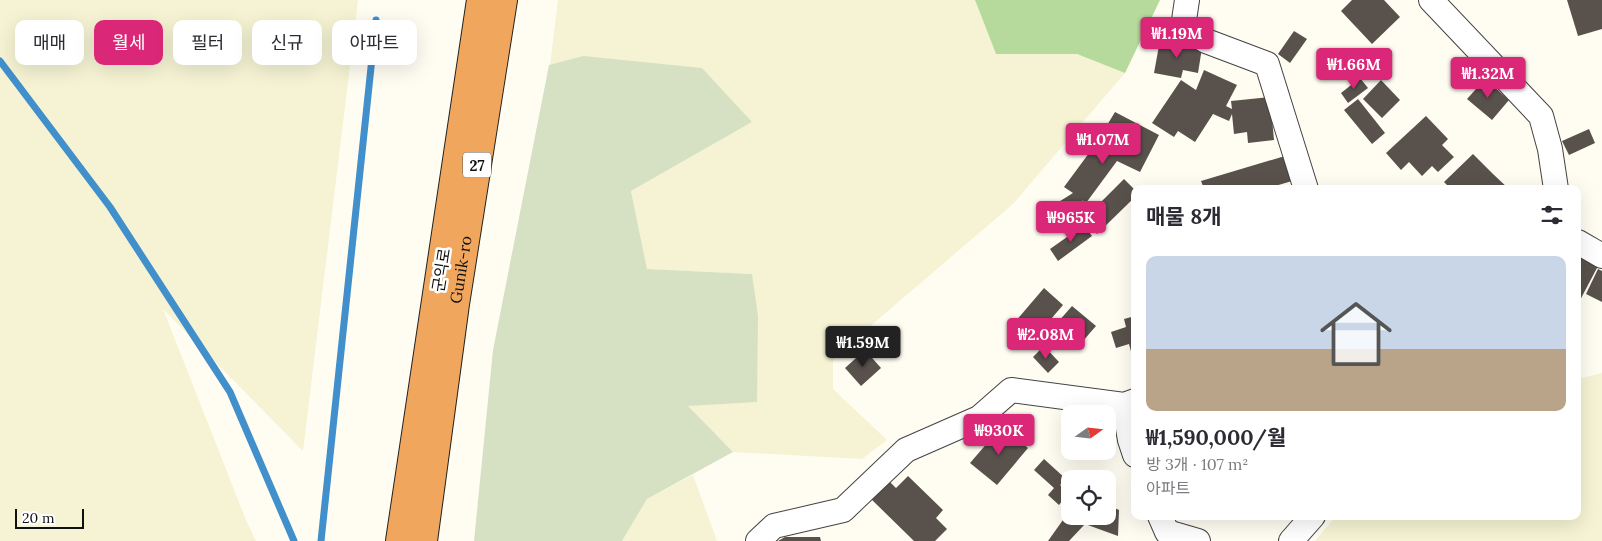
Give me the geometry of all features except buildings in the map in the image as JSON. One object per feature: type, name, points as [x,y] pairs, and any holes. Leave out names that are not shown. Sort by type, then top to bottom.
[{"type":"highway","name":"군익로","points":[[400,541],[493,19],[482,0]]},
{"type":"highway","name":"Gunik-ro","points":[[423,541],[493,19]]},
{"type":"street","points":[[1187,0],[1183,27],[1206,41],[1267,64],[1305,185]]},
{"type":"street","points":[[1430,0],[1541,116],[1550,149],[1555,185]]},
{"type":"street","points":[[1581,244],[1602,256]]},
{"type":"street","points":[[758,541],[774,526],[843,510],[906,450],[979,418],[1011,390],[1130,403],[1131,443]]},
{"type":"street","points":[[1162,520],[1167,532],[1198,541]]},
{"type":"street","points":[[1291,541],[1309,520]]},
{"type":"shaded area","points":[[0,0],[358,0],[356,20],[332,20],[332,65],[350,65],[303,451],[163,309],[256,541],[0,541]]},
{"type":"shaded area","points":[[558,0],[975,0],[996,54],[1077,54],[1125,73],[1013,204],[833,358],[833,389],[887,440],[862,459],[733,452],[687,406],[752,274],[647,269],[631,191],[752,122],[583,56],[550,65]]},
{"type":"shaded area","points":[[1602,373],[1602,541],[1315,541],[1333,520],[1581,520],[1581,378]]},
{"type":"shaded area","points":[[693,475],[717,541],[622,541],[647,499]]},
{"type":"green space","points":[[975,0],[1160,0],[1125,73],[1077,54],[996,54]]},
{"type":"green space","points":[[583,56],[702,68],[752,122],[631,191],[647,269],[752,274],[758,316],[757,402],[688,406],[733,452],[647,499],[622,541],[474,541],[493,350],[549,65]]},
{"type":"waterway","points":[[0,61],[110,207],[230,392],[294,541]]},
{"type":"waterway","points":[[321,541],[371,65]]}]
